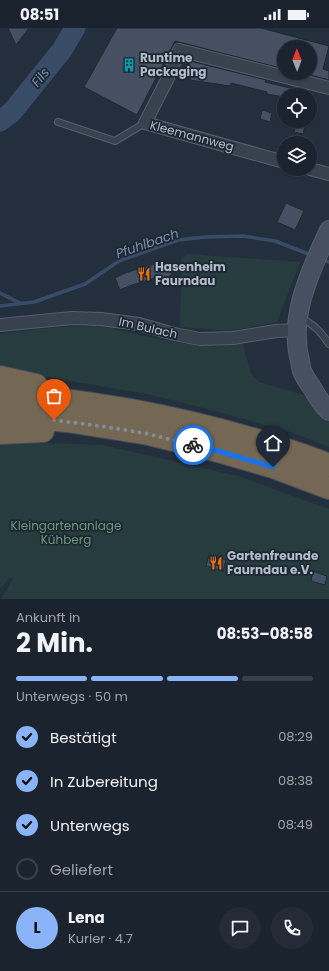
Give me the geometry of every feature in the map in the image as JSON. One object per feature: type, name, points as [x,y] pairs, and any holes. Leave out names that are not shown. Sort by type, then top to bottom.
[{"type":"highway","points":[[0,377],[66,390],[93,403]]},
{"type":"highway","points":[[0,394],[93,403],[147,413],[238,435],[329,465]]},
{"type":"highway","points":[[0,415],[67,421],[149,434],[218,451],[273,467],[329,488]]},
{"type":"highway","points":[[0,433],[37,431],[75,433],[107,427]]},
{"type":"street","points":[[145,123],[168,78],[179,50],[329,88]]},
{"type":"street","name":"Kleemannweg","points":[[145,123],[277,160]]},
{"type":"street","points":[[317,171],[329,174]]},
{"type":"street","points":[[329,230],[304,291],[296,323],[297,352],[303,373],[317,397],[329,411]]},
{"type":"street","name":"Im Bulach","points":[[0,325],[72,318],[101,318],[139,324],[174,334],[200,339],[233,338],[276,331],[296,323]]},
{"type":"lane","name":"Kleemannweg","points":[[58,122],[115,141],[145,123]]},
{"type":"lane","points":[[296,323],[308,321],[323,334],[329,344]]},
{"type":"green space","points":[[187,254],[300,262],[277,322],[230,331],[180,327],[181,259]]},
{"type":"green space","points":[[102,326],[181,343],[197,345],[243,344],[251,374],[259,382],[304,395],[312,406],[329,419],[329,447],[293,433],[151,395],[0,367],[0,334],[60,327]]},
{"type":"green space","name":"Kleingartenanlage Kühberg","points":[[0,441],[103,445],[238,476],[329,509],[329,599],[1,599],[13,579],[10,577],[0,589]]},
{"type":"building","points":[[8,28],[29,28],[16,45]]},
{"type":"building","name":"Runtime Packaging","points":[[117,28],[261,28],[306,40],[277,40],[277,67],[175,41],[137,115],[84,87]]},
{"type":"building","name":"Runtime Packaging","points":[[317,43],[329,46],[323,69],[329,71],[329,80],[317,77]]},
{"type":"building","points":[[190,61],[266,80],[265,82],[290,88],[277,88],[277,96],[231,83],[230,86],[190,80],[191,76],[187,75]]},
{"type":"building","points":[[262,110],[272,113],[270,122],[260,119]]},
{"type":"building","points":[[295,128],[304,128],[303,134],[294,132]]},
{"type":"building","points":[[286,203],[304,211],[295,230],[277,222]]},
{"type":"building","points":[[164,261],[167,267],[169,266],[172,275],[162,279],[161,276],[120,290],[115,278],[125,273]]},
{"type":"building","name":"Gartenfreunde Faurndau e.V.","points":[[209,555],[226,560],[223,571],[206,566]]},
{"type":"building","points":[[313,571],[327,576],[325,585],[311,581]]},
{"type":"waterway","name":"Fils","points":[[0,121],[12,112],[62,50],[75,28]]},
{"type":"waterway","name":"Pfuhlbach","points":[[0,306],[34,302],[85,284],[119,261],[178,240],[205,237],[243,236],[275,241],[311,255]]},
{"type":"waterway","name":"Pfuhlbach","points":[[321,259],[329,262]]},
{"type":"waterway","points":[[0,293],[20,303]]},
{"type":"way so far","points":[[54,420],[149,434],[193,445]]},
{"type":"place","name":"Runtime Packaging","points":[[129,65]]},
{"type":"place","name":"Hasenheim Faurndau","points":[[144,274]]},
{"type":"place","name":"Gartenfreunde Faurndau e.V.","points":[[216,563]]},
{"type":"route","points":[[193,445],[273,467]]}]
